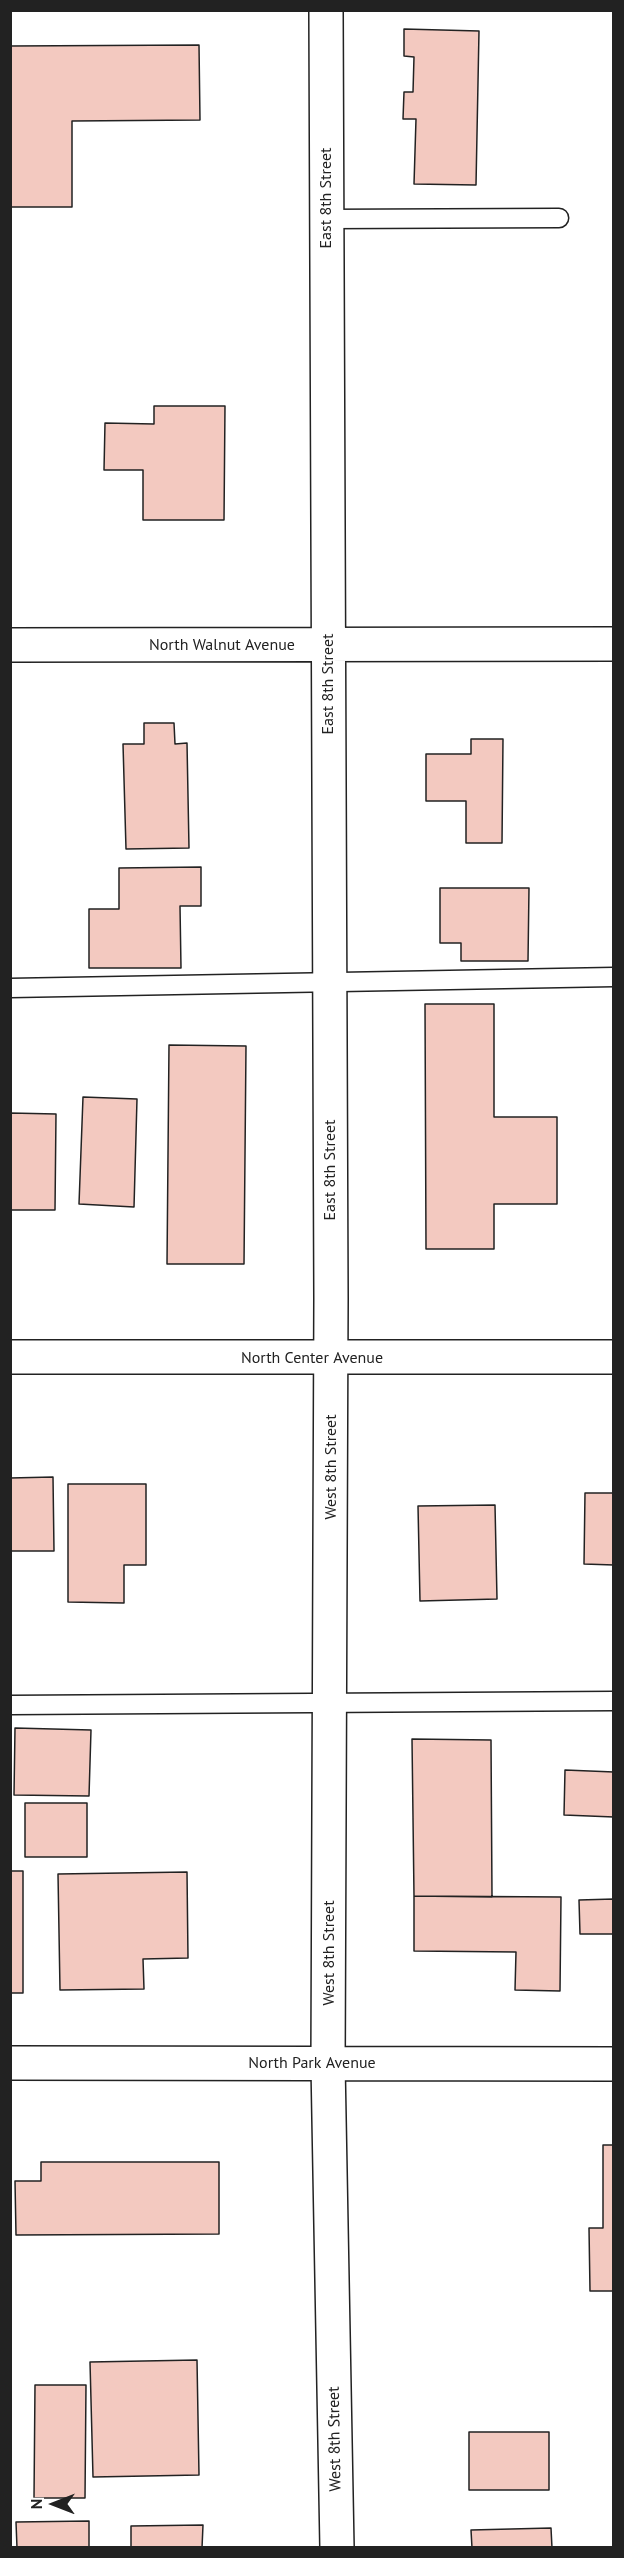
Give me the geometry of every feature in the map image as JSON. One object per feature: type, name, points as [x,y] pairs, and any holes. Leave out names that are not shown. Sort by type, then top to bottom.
[{"type":"street","name":"East 8th Street","points":[[326,10],[331,1358]]},
{"type":"street","name":"North Walnut Avenue","points":[[10,645],[614,644]]},
{"type":"street","name":"North Center Avenue","points":[[10,1357],[614,1357]]},
{"type":"street","name":"West 8th Street","points":[[331,1358],[328,2064],[337,2547]]},
{"type":"street","name":"North Park Avenue","points":[[10,2063],[614,2064]]},
{"type":"lane","points":[[326,219],[559,218]]},
{"type":"lane","points":[[10,988],[614,977]]},
{"type":"lane","points":[[10,1705],[614,1701]]},
{"type":"building","points":[[404,29],[479,31],[476,185],[414,184],[416,119],[403,119],[404,92],[413,92],[414,57],[404,56]]},
{"type":"building","points":[[199,45],[200,120],[72,121],[72,207],[10,207],[10,46]]},
{"type":"building","points":[[154,406],[225,406],[224,520],[143,520],[143,470],[104,470],[105,423],[154,424]]},
{"type":"building","points":[[144,723],[174,723],[175,744],[187,743],[189,848],[126,849],[123,744],[144,744]]},
{"type":"building","points":[[471,739],[503,739],[502,843],[466,843],[466,801],[426,801],[426,754],[471,754]]},
{"type":"building","points":[[201,867],[201,906],[180,906],[181,968],[89,968],[89,909],[119,909],[119,868]]},
{"type":"building","points":[[440,888],[529,888],[528,961],[461,961],[461,943],[440,943]]},
{"type":"building","points":[[425,1004],[494,1004],[494,1117],[557,1117],[557,1204],[494,1204],[494,1249],[426,1249]]},
{"type":"building","points":[[169,1045],[246,1046],[244,1264],[167,1264]]},
{"type":"building","points":[[83,1097],[137,1099],[134,1207],[79,1204]]},
{"type":"building","points":[[10,1113],[56,1114],[55,1210],[10,1210]]},
{"type":"building","points":[[53,1477],[54,1551],[10,1551],[10,1478]]},
{"type":"building","points":[[68,1484],[146,1484],[146,1565],[124,1565],[124,1603],[68,1602]]},
{"type":"building","points":[[585,1493],[614,1493],[614,1565],[584,1564]]},
{"type":"building","points":[[495,1505],[497,1599],[420,1601],[418,1506]]},
{"type":"building","points":[[15,1728],[91,1730],[89,1796],[14,1795]]},
{"type":"building","points":[[412,1739],[491,1740],[492,1897],[414,1896]]},
{"type":"building","points":[[565,1770],[614,1772],[614,1817],[564,1815]]},
{"type":"building","points":[[25,1803],[87,1803],[87,1857],[25,1857]]},
{"type":"building","points":[[10,1871],[23,1871],[23,1993],[10,1993]]},
{"type":"building","points":[[187,1872],[188,1958],[143,1959],[144,1989],[60,1990],[58,1874]]},
{"type":"building","points":[[414,1896],[561,1897],[560,1991],[515,1990],[516,1952],[414,1951]]},
{"type":"building","points":[[614,1899],[614,1934],[580,1934],[579,1900]]},
{"type":"building","points":[[603,2145],[614,2145],[614,2291],[590,2291],[589,2228],[603,2228]]},
{"type":"building","points":[[41,2162],[219,2162],[219,2234],[16,2235],[15,2181],[41,2181]]},
{"type":"building","points":[[197,2360],[199,2475],[93,2477],[90,2362]]},
{"type":"building","points":[[35,2385],[86,2385],[85,2498],[34,2498]]},
{"type":"building","points":[[469,2432],[549,2432],[549,2490],[469,2490]]},
{"type":"building","points":[[89,2521],[89,2548],[17,2548],[16,2522]]},
{"type":"building","points":[[203,2525],[202,2548],[131,2548],[131,2526]]},
{"type":"building","points":[[551,2528],[552,2548],[472,2548],[471,2530]]}]
